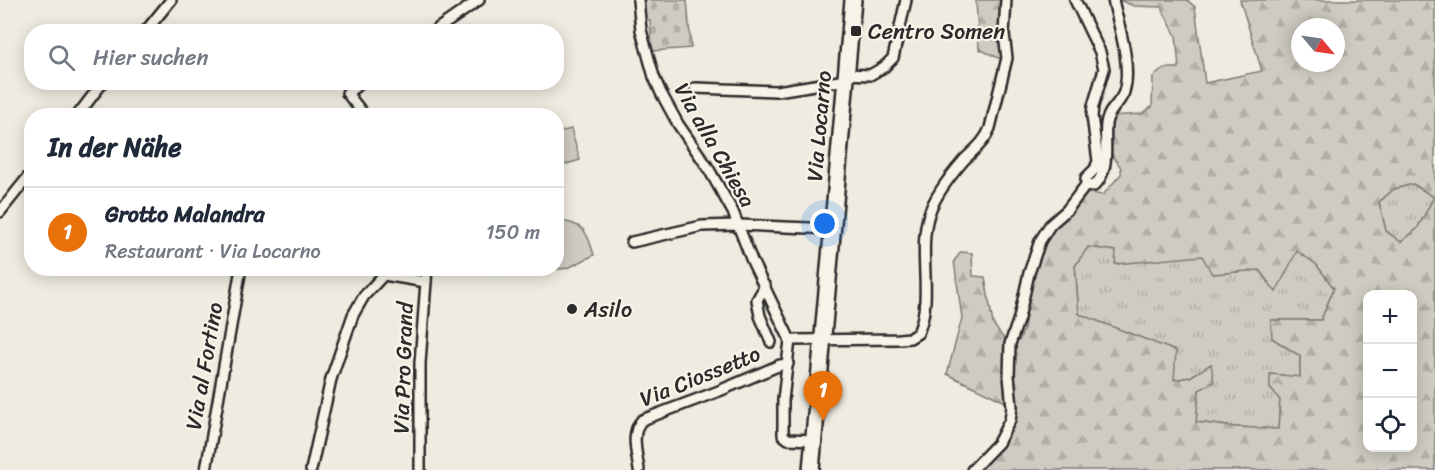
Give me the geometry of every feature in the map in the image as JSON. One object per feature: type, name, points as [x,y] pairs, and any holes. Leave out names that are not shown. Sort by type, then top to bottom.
[{"type":"main road","name":"Via Locarno","points":[[811,470],[853,0]]},
{"type":"street","points":[[152,24],[171,0]]},
{"type":"street","points":[[444,24],[479,0]]},
{"type":"street","name":"Via alla Chiesa","points":[[638,0],[641,30],[654,77],[661,93],[733,212],[752,261],[790,340]]},
{"type":"street","points":[[694,88],[777,91],[846,77],[870,75],[884,67],[893,58],[906,0]]},
{"type":"street","points":[[814,440],[784,437],[783,400],[790,340],[905,339],[914,337],[918,333],[925,281],[924,242],[929,215],[934,203],[957,168],[985,139],[990,128],[1007,58],[1004,34],[1006,0]]},
{"type":"street","points":[[972,470],[998,443],[1011,420],[1010,344],[1040,241],[1050,225],[1067,210],[1086,185],[1086,178],[1095,169],[1098,161],[1092,116],[1104,69],[1100,52],[1075,0]]},
{"type":"street","points":[[1086,185],[1094,186],[1101,177],[1105,165],[1107,118],[1120,99],[1125,84],[1123,45],[1113,0]]},
{"type":"street","points":[[83,108],[97,90]]},
{"type":"street","points":[[351,90],[347,93],[359,108]]},
{"type":"street","points":[[0,212],[24,182]]},
{"type":"street","points":[[632,242],[693,227],[739,225],[833,229]]},
{"type":"street","name":"Via al Fortino","points":[[206,470],[240,276]]},
{"type":"street","points":[[311,470],[332,379],[353,315],[364,296],[383,276]]},
{"type":"street","points":[[403,276],[426,282]]},
{"type":"street","name":"Via Pro Grand","points":[[420,470],[420,363],[426,276]]},
{"type":"street","points":[[765,286],[757,300],[760,316],[771,342]]},
{"type":"street","name":"Via Ciossetto","points":[[639,470],[635,436],[637,426],[642,420],[780,365],[788,364]]},
{"type":"green space","points":[[644,0],[687,0],[691,48],[652,51],[650,20],[644,19]]},
{"type":"green space","points":[[976,0],[1004,0],[1003,60],[979,49]]},
{"type":"green space","points":[[1119,0],[1187,0],[1195,7],[1205,83],[1262,71],[1240,0],[1435,0],[1435,470],[978,470],[1000,444],[1014,406],[947,374],[962,318],[954,261],[961,252],[972,253],[973,276],[985,277],[993,324],[1005,340],[1019,341],[1024,329],[1031,274],[1048,233],[1082,196],[1089,193],[1103,195],[1121,174],[1120,166],[1110,148],[1111,116],[1141,114],[1152,107],[1153,77],[1164,68],[1179,68],[1176,36],[1161,7],[1134,6]],"holes":[[[1413,184],[1434,197],[1417,229],[1401,242],[1386,231],[1379,202],[1394,189]],[[1088,247],[1116,251],[1115,264],[1202,256],[1212,274],[1259,270],[1276,292],[1297,251],[1316,264],[1334,288],[1321,320],[1271,320],[1272,338],[1300,356],[1300,377],[1270,374],[1270,388],[1280,400],[1278,429],[1196,422],[1199,390],[1214,382],[1211,364],[1190,377],[1174,380],[1176,351],[1079,314],[1075,266]]]},
{"type":"green space","points":[[571,129],[580,160],[564,165],[564,131]]},
{"type":"green space","points":[[1413,184],[1434,197],[1417,229],[1401,242],[1386,231],[1379,202],[1394,189]]},
{"type":"green space","points":[[564,222],[583,229],[594,255],[564,268]]},
{"type":"green space","points":[[1088,246],[1117,251],[1116,264],[1202,255],[1213,274],[1259,270],[1297,251],[1316,264],[1334,288],[1321,320],[1271,320],[1272,338],[1300,356],[1300,377],[1271,374],[1270,388],[1280,400],[1278,429],[1196,422],[1199,390],[1211,365],[1190,377],[1173,380],[1175,351],[1079,314],[1075,266]]},
{"type":"place","name":"Centro Somen","points":[[856,31]]},
{"type":"place","name":"Asilo","points":[[572,309]]},
{"type":"place","name":"Grotto Malandra","points":[[823,421]]}]
